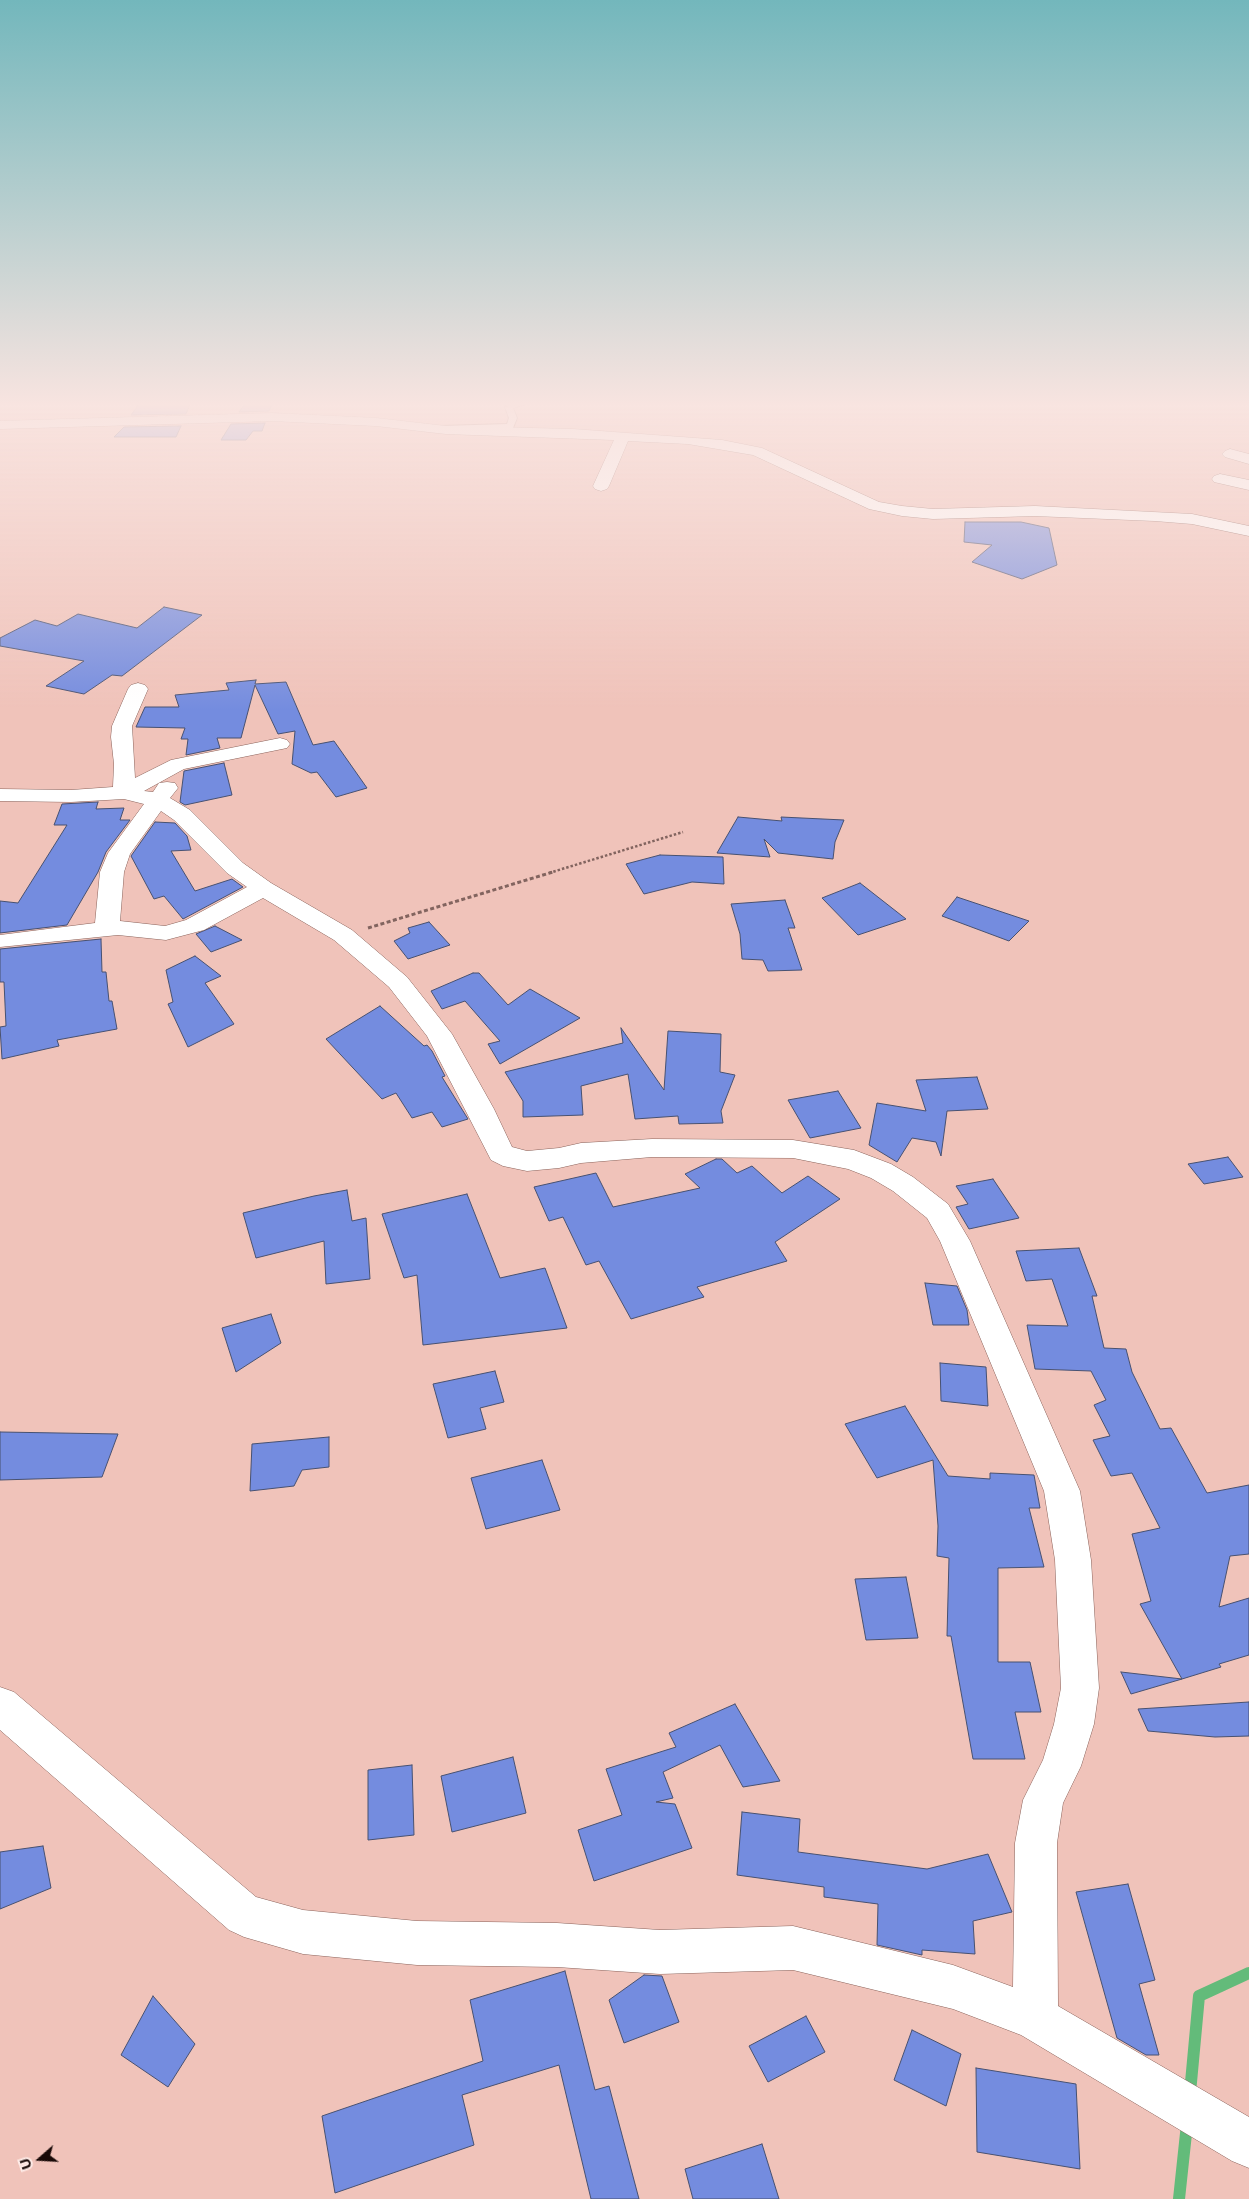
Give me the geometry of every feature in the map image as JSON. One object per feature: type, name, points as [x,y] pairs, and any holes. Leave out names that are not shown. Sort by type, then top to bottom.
[{"type":"street","points":[[872,505],[902,511],[933,514],[1035,511],[1155,516],[1192,519],[1249,531]]},
{"type":"street","points":[[124,778],[122,732],[138,689]]},
{"type":"street","points":[[0,795],[71,796],[124,778],[178,764],[280,744]]},
{"type":"street","points":[[124,778],[178,764]]},
{"type":"street","points":[[107,929],[112,872],[119,853],[178,773],[178,764]]},
{"type":"street","points":[[124,778],[182,815],[235,868],[263,888],[343,935],[398,982],[439,1034],[480,1109],[501,1153],[513,1160],[527,1161],[559,1158],[580,1152],[652,1148],[713,1146],[793,1149],[854,1160],[903,1184],[938,1211],[955,1241],[1062,1490],[1073,1560],[1080,1688],[1074,1724],[1061,1766],[1043,1800],[1036,1842],[1037,1936],[1035,2018]]},
{"type":"street","points":[[4,941],[107,929],[135,929],[152,933],[176,930],[195,925],[263,888]]},
{"type":"street","points":[[0,1705],[244,1915],[303,1932],[417,1942],[557,1945],[660,1952],[793,1948],[953,1987],[1035,2018],[1249,2144]]},
{"type":"path","points":[[343,935],[683,832]]},
{"type":"building","points":[[965,522],[1021,522],[1049,528],[1057,565],[1022,579],[972,562],[992,545],[964,542]]},
{"type":"building","points":[[164,607],[202,615],[122,676],[112,675],[84,694],[46,686],[84,661],[0,646],[0,638],[35,620],[57,626],[78,614],[137,628]]},
{"type":"building","points":[[256,680],[255,684],[286,682],[313,745],[334,741],[367,788],[336,797],[317,772],[311,773],[292,764],[295,731],[278,734],[255,685],[241,738],[217,738],[220,748],[186,755],[188,739],[181,739],[185,728],[136,727],[145,707],[179,707],[175,695],[229,690],[226,683]]},
{"type":"building","points":[[224,763],[232,795],[185,805],[180,802],[184,771]]},
{"type":"building","points":[[98,802],[96,809],[124,808],[120,820],[130,820],[106,852],[98,872],[67,925],[0,933],[0,901],[18,903],[67,825],[54,825],[62,804]]},
{"type":"building","points":[[738,817],[782,821],[781,817],[844,820],[835,842],[833,859],[778,853],[764,839],[770,857],[717,853]]},
{"type":"building","points":[[155,822],[175,823],[187,836],[191,850],[171,851],[195,891],[232,879],[243,887],[183,919],[164,896],[154,899],[131,856]]},
{"type":"building","points":[[660,855],[723,857],[724,884],[692,882],[644,894],[626,864]]},
{"type":"building","points":[[860,883],[906,919],[858,935],[822,898]]},
{"type":"building","points":[[957,897],[1029,921],[1009,941],[942,916]]},
{"type":"building","points":[[785,900],[795,928],[788,928],[802,970],[768,971],[763,960],[742,959],[740,934],[731,904]]},
{"type":"building","points":[[429,922],[450,945],[408,959],[394,941],[410,933],[408,928]]},
{"type":"building","points":[[215,926],[242,940],[211,952],[196,934]]},
{"type":"building","points":[[101,939],[102,972],[106,972],[109,1001],[112,1001],[117,1029],[57,1040],[59,1046],[2,1059],[0,1027],[6,1026],[4,982],[0,982],[0,949]]},
{"type":"building","points":[[195,956],[221,976],[205,983],[234,1024],[188,1047],[168,1004],[173,1002],[166,970]]},
{"type":"building","points":[[473,973],[479,973],[508,1005],[530,989],[580,1018],[500,1064],[488,1044],[500,1041],[465,1001],[442,1009],[431,991]]},
{"type":"building","points":[[380,1006],[432,1051],[445,1076],[442,1077],[468,1119],[442,1127],[432,1112],[412,1118],[396,1093],[382,1099],[326,1039]]},
{"type":"building","points":[[621,1028],[664,1090],[668,1031],[721,1034],[720,1072],[735,1075],[721,1111],[723,1123],[679,1124],[678,1116],[635,1119],[628,1074],[581,1086],[583,1115],[523,1117],[523,1101],[505,1072],[623,1043]]},
{"type":"building","points":[[977,1077],[988,1109],[947,1111],[941,1156],[936,1142],[912,1138],[897,1162],[869,1145],[877,1103],[926,1111],[916,1080]]},
{"type":"building","points":[[838,1091],[861,1128],[810,1138],[788,1100]]},
{"type":"building","points":[[1228,1157],[1243,1177],[1204,1184],[1188,1164]]},
{"type":"building","points":[[716,1159],[722,1159],[737,1173],[752,1166],[782,1193],[808,1176],[840,1199],[775,1242],[787,1261],[697,1287],[704,1297],[631,1319],[599,1261],[586,1265],[563,1217],[549,1221],[534,1187],[596,1173],[613,1207],[700,1188],[685,1174]]},
{"type":"building","points":[[993,1179],[1019,1218],[969,1229],[956,1207],[968,1204],[956,1186]]},
{"type":"building","points":[[347,1190],[352,1221],[366,1218],[370,1279],[326,1284],[324,1241],[256,1258],[243,1213]]},
{"type":"building","points":[[467,1194],[500,1278],[545,1268],[567,1328],[423,1345],[417,1275],[404,1278],[382,1214]]},
{"type":"building","points":[[1079,1248],[1097,1296],[1092,1296],[1104,1348],[1126,1349],[1132,1372],[1160,1429],[1171,1428],[1207,1493],[1249,1485],[1249,1554],[1230,1556],[1219,1607],[1249,1598],[1249,1655],[1219,1664],[1221,1667],[1182,1679],[1140,1604],[1151,1601],[1132,1534],[1160,1528],[1132,1473],[1111,1476],[1093,1440],[1110,1436],[1094,1405],[1106,1400],[1091,1371],[1035,1369],[1027,1325],[1068,1326],[1052,1279],[1026,1281],[1016,1251]]},
{"type":"building","points":[[925,1283],[957,1286],[967,1310],[969,1325],[933,1325]]},
{"type":"building","points":[[271,1314],[281,1343],[236,1372],[222,1328]]},
{"type":"building","points":[[940,1363],[986,1367],[988,1406],[941,1401]]},
{"type":"building","points":[[495,1371],[504,1402],[480,1408],[486,1429],[448,1438],[433,1384]]},
{"type":"building","points":[[905,1406],[948,1476],[990,1479],[990,1473],[1034,1475],[1040,1508],[1029,1508],[1044,1567],[998,1568],[998,1662],[1030,1662],[1041,1712],[1015,1712],[1025,1759],[973,1759],[951,1636],[947,1636],[949,1558],[937,1556],[938,1526],[933,1460],[877,1478],[845,1424]]},
{"type":"building","points":[[0,1432],[118,1434],[102,1477],[0,1480]]},
{"type":"building","points":[[329,1437],[329,1467],[302,1470],[294,1486],[250,1491],[252,1444]]},
{"type":"building","points":[[542,1460],[560,1510],[486,1529],[471,1478]]},
{"type":"building","points":[[906,1577],[918,1638],[866,1640],[855,1579]]},
{"type":"building","points":[[1121,1672],[1182,1679],[1131,1694]]},
{"type":"building","points":[[1249,1702],[1249,1736],[1215,1737],[1148,1731],[1138,1709]]},
{"type":"building","points":[[735,1704],[780,1781],[743,1787],[720,1745],[663,1772],[673,1798],[656,1802],[675,1804],[692,1848],[594,1881],[578,1830],[622,1815],[606,1769],[676,1747],[669,1733]]},
{"type":"building","points":[[513,1757],[526,1813],[452,1832],[441,1776]]},
{"type":"building","points":[[412,1765],[414,1835],[368,1840],[368,1770]]},
{"type":"building","points":[[742,1812],[800,1819],[798,1852],[927,1869],[988,1854],[1012,1912],[973,1921],[975,1954],[922,1950],[922,1955],[877,1945],[878,1904],[824,1897],[824,1887],[737,1875]]},
{"type":"building","points":[[43,1846],[51,1888],[0,1909],[0,1852]]},
{"type":"building","points":[[1128,1884],[1155,1980],[1139,1984],[1159,2055],[1146,2055],[1117,2038],[1076,1892]]},
{"type":"building","points":[[565,1971],[595,2090],[609,2086],[639,2199],[591,2199],[559,2065],[462,2095],[474,2145],[335,2193],[322,2116],[483,2061],[470,2000]]},
{"type":"building","points":[[644,1975],[662,1976],[679,2022],[624,2043],[609,2000]]},
{"type":"building","points":[[153,1996],[195,2044],[168,2087],[121,2055]]},
{"type":"building","points":[[806,2016],[825,2052],[768,2082],[749,2046]]},
{"type":"building","points":[[912,2030],[961,2054],[946,2106],[894,2080]]},
{"type":"building","points":[[976,2068],[1076,2084],[1080,2169],[977,2152]]},
{"type":"building","points":[[762,2144],[779,2199],[693,2199],[685,2169]]},
{"type":"waterway","points":[[1190,2093],[1199,1996],[1249,1973]]},
{"type":"waterway","points":[[1179,2199],[1187,2124]]}]
